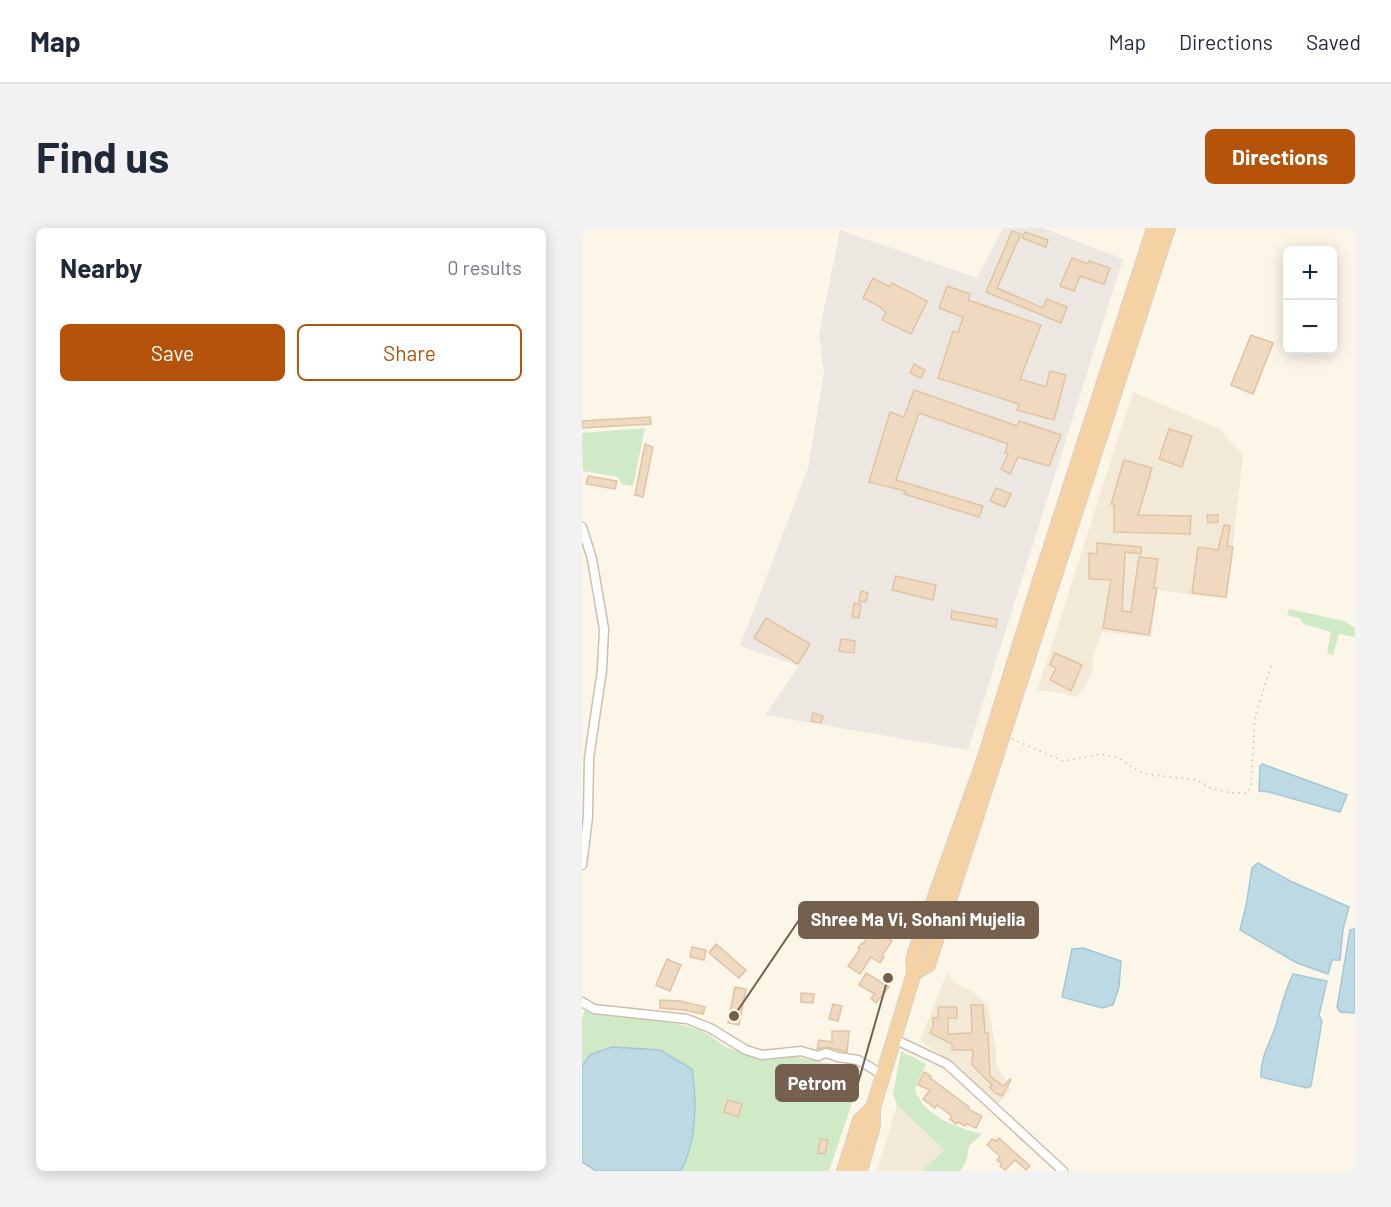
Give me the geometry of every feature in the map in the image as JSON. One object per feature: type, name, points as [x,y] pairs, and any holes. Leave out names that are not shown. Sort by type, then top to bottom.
[{"type":"highway","points":[[860,1171],[873,1126],[873,1108],[914,973],[915,950],[984,760],[1154,228]]},
{"type":"highway","points":[[914,973],[928,965],[1168,228]]},
{"type":"highway","points":[[844,1171],[860,1120],[873,1108]]},
{"type":"street","points":[[582,527],[592,559],[604,629],[602,670],[589,758],[588,817],[582,865]]},
{"type":"street","points":[[582,1005],[594,1009],[687,1019],[710,1028],[746,1050],[762,1055],[801,1051],[818,1056],[826,1053],[858,1060],[883,1075]]},
{"type":"street","points":[[894,1039],[947,1064],[1063,1171]]},
{"type":"path","points":[[1003,735],[1063,761],[1101,754],[1119,758],[1146,774],[1197,780],[1207,787],[1231,793],[1248,793],[1251,784],[1255,716],[1272,664]]},
{"type":"shaded area","points":[[1003,228],[1043,228],[1123,259],[968,750],[765,715],[799,666],[740,646],[808,468],[824,372],[819,334],[840,230],[977,278]]},
{"type":"shaded area","points":[[1133,392],[1218,428],[1243,455],[1227,599],[1157,590],[1151,637],[1103,632],[1093,658],[1093,670],[1086,686],[1076,697],[1050,691],[1037,691]]},
{"type":"shaded area","points":[[947,973],[954,982],[973,992],[988,1006],[996,1049],[996,1064],[1011,1089],[997,1105],[963,1072],[920,1040]]},
{"type":"shaded area","points":[[897,1105],[944,1150],[926,1165],[924,1171],[877,1171]]},
{"type":"green space","points":[[645,428],[633,486],[622,484],[618,477],[583,471],[582,433]]},
{"type":"green space","points":[[1289,609],[1344,621],[1355,628],[1355,637],[1339,634],[1333,655],[1327,653],[1331,632],[1304,624],[1299,618],[1287,615]]},
{"type":"green space","points":[[585,1009],[678,1024],[701,1030],[726,1047],[753,1057],[793,1056],[863,1071],[829,1171],[681,1171],[682,1169],[590,1055],[582,1066],[582,1018]],"holes":[[[728,1100],[741,1104],[738,1116],[724,1112]]]},
{"type":"green space","points":[[901,1051],[926,1064],[915,1089],[925,1107],[952,1124],[982,1134],[969,1146],[966,1162],[960,1171],[924,1171],[926,1166],[944,1150],[897,1105],[893,1094]]},
{"type":"water","points":[[1262,764],[1347,795],[1340,812],[1259,791]]},
{"type":"water","points":[[1258,863],[1290,881],[1349,907],[1343,929],[1340,960],[1332,960],[1328,974],[1297,963],[1240,930],[1252,868]]},
{"type":"water","points":[[1355,929],[1355,1013],[1340,1012],[1337,1007],[1350,930]]},
{"type":"water","points":[[1083,948],[1121,961],[1119,987],[1113,1005],[1102,1008],[1062,997],[1072,949]]},
{"type":"water","points":[[1293,974],[1327,981],[1319,1015],[1322,1021],[1311,1086],[1307,1088],[1261,1077],[1263,1058]]},
{"type":"water","points":[[612,1047],[660,1050],[692,1069],[695,1095],[693,1134],[681,1171],[596,1171],[582,1162],[582,1066],[590,1055]]},
{"type":"building","points":[[1012,231],[1021,234],[997,288],[1043,308],[1047,299],[1067,307],[1061,323],[986,292]]},
{"type":"building","points":[[1025,232],[1048,240],[1046,247],[1022,238]]},
{"type":"building","points":[[1072,258],[1110,268],[1104,284],[1080,276],[1074,291],[1060,286]]},
{"type":"building","points":[[873,278],[890,287],[892,283],[927,301],[911,334],[882,320],[886,313],[882,308],[863,298]]},
{"type":"building","points":[[947,286],[970,294],[968,300],[1041,325],[1020,379],[1046,387],[1050,371],[1066,375],[1054,420],[1017,410],[1019,404],[938,378],[953,331],[958,333],[963,317],[939,308]]},
{"type":"building","points":[[1251,335],[1273,343],[1253,394],[1231,385]]},
{"type":"building","points":[[914,364],[925,370],[921,378],[910,373]]},
{"type":"building","points":[[914,390],[1017,426],[1019,421],[1061,435],[1049,466],[1018,457],[1010,474],[1001,469],[1008,454],[1005,453],[1008,444],[919,413],[896,480],[983,506],[979,517],[904,494],[905,491],[869,482],[890,412],[904,417]]},
{"type":"building","points":[[650,417],[651,424],[582,428],[582,421]]},
{"type":"building","points":[[1169,429],[1192,436],[1182,467],[1159,459]]},
{"type":"building","points":[[645,444],[653,447],[643,497],[635,495]]},
{"type":"building","points":[[1124,460],[1152,468],[1138,515],[1191,516],[1190,534],[1114,532],[1114,504],[1111,504]]},
{"type":"building","points":[[588,476],[617,481],[615,489],[586,484]]},
{"type":"building","points":[[996,488],[1011,494],[1005,507],[990,501]]},
{"type":"building","points":[[1207,515],[1218,515],[1218,522],[1208,523]]},
{"type":"building","points":[[1224,525],[1230,526],[1227,546],[1233,547],[1226,597],[1192,593],[1198,547],[1218,550]]},
{"type":"building","points":[[1097,543],[1141,547],[1141,554],[1125,552],[1122,611],[1131,612],[1139,557],[1158,559],[1154,588],[1157,588],[1149,635],[1103,628],[1111,580],[1089,579],[1089,553],[1097,554]]},
{"type":"building","points":[[896,576],[936,585],[933,600],[892,590]]},
{"type":"building","points":[[861,591],[868,593],[866,602],[859,601]]},
{"type":"building","points":[[854,603],[861,604],[859,618],[852,617]]},
{"type":"building","points":[[952,611],[997,619],[996,627],[951,619]]},
{"type":"building","points":[[766,618],[810,644],[798,664],[754,638]]},
{"type":"building","points":[[841,639],[855,641],[854,653],[839,651]]},
{"type":"building","points":[[1055,653],[1082,665],[1071,691],[1050,680],[1056,668],[1050,665]]},
{"type":"building","points":[[813,713],[823,716],[821,723],[811,721]]},
{"type":"building","points":[[878,931],[892,941],[880,963],[871,957],[860,974],[848,966],[868,936],[873,939]]},
{"type":"building","points":[[716,944],[746,970],[739,978],[709,953]]},
{"type":"building","points":[[692,947],[706,950],[704,960],[690,957]]},
{"type":"building","points":[[667,959],[681,965],[670,991],[656,985]]},
{"type":"building","points":[[866,973],[889,987],[876,1003],[871,998],[875,994],[859,985]]},
{"type":"building","points":[[735,987],[746,989],[739,1025],[728,1023]]},
{"type":"building","points":[[801,993],[814,994],[813,1003],[801,1002]]},
{"type":"building","points":[[660,1000],[680,1001],[705,1007],[703,1014],[660,1008]]},
{"type":"building","points":[[833,1004],[842,1006],[838,1021],[829,1019]]},
{"type":"building","points":[[971,1005],[983,1005],[985,1033],[988,1033],[990,1076],[1003,1086],[1011,1080],[1002,1096],[995,1093],[990,1087],[992,1085],[972,1065],[973,1050],[952,1050],[952,1044],[930,1033],[933,1018],[938,1018],[938,1007],[957,1007],[957,1018],[948,1018],[948,1034],[972,1033]]},
{"type":"building","points":[[832,1031],[849,1031],[847,1052],[827,1047],[817,1049],[819,1040],[832,1042]]},
{"type":"building","points":[[924,1072],[969,1107],[968,1109],[982,1116],[976,1128],[958,1122],[956,1124],[950,1119],[952,1116],[937,1105],[935,1108],[923,1099],[930,1090],[918,1085]]},
{"type":"building","points":[[728,1100],[742,1104],[738,1117],[724,1112]]},
{"type":"building","points":[[999,1138],[1030,1166],[1026,1170],[1015,1160],[1005,1170],[1000,1166],[1002,1164],[997,1160],[1000,1156],[987,1145],[992,1139],[996,1141]]},
{"type":"building","points":[[820,1139],[828,1140],[825,1154],[818,1153]]},
{"type":"place","name":"Petrom","points":[[888,978]]},
{"type":"place","name":"Shree Ma Vi, Sohani Mujelia","points":[[734,1016]]}]
